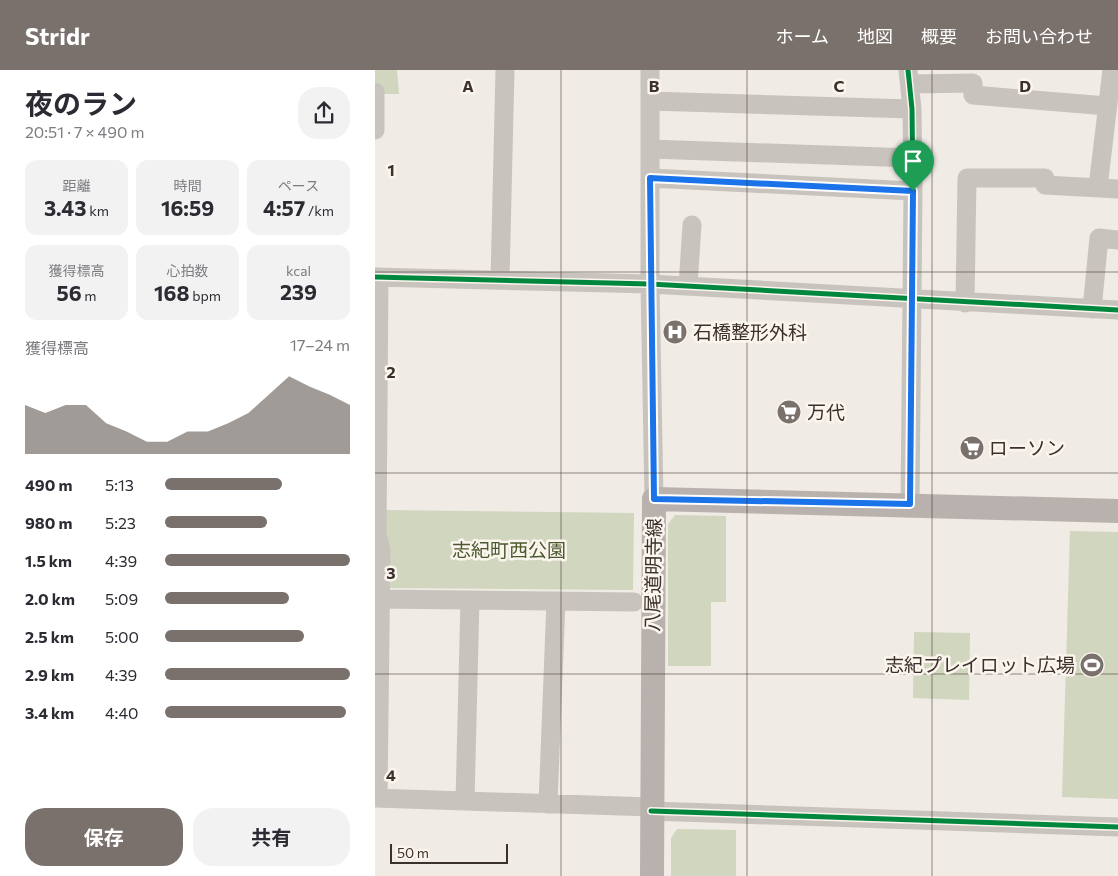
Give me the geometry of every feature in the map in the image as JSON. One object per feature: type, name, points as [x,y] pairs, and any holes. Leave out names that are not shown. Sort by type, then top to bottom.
[{"type":"main road","name":"八尾道明寺線","points":[[652,876],[654,499],[1118,510]]},
{"type":"street","points":[[500,280],[505,70]]},
{"type":"street","points":[[650,70],[650,284],[654,499]]},
{"type":"street","points":[[1098,186],[1111,70]]},
{"type":"street","points":[[910,504],[913,158],[909,77],[973,84],[973,95],[1107,106]]},
{"type":"street","points":[[375,92],[375,130]]},
{"type":"street","points":[[650,101],[912,109]]},
{"type":"street","points":[[650,149],[913,158]]},
{"type":"street","points":[[650,178],[913,191]]},
{"type":"street","points":[[965,303],[967,178],[1045,178],[1045,185],[1098,186],[1118,189]]},
{"type":"street","points":[[688,286],[692,225]]},
{"type":"street","points":[[1092,309],[1099,238],[1118,240]]},
{"type":"street","points":[[1118,310],[650,284],[377,277],[376,451],[376,536],[381,550],[377,798],[1118,827]]},
{"type":"street","points":[[380,599],[634,602]]},
{"type":"street","points":[[465,801],[470,600]]},
{"type":"street","points":[[548,804],[556,601]]},
{"type":"green space","points":[[375,70],[397,70],[399,94],[380,94],[375,87]]},
{"type":"green space","name":"志紀町西公園","points":[[384,510],[634,513],[633,590],[390,588],[384,539]]},
{"type":"green space","points":[[675,515],[726,516],[726,602],[711,602],[711,666],[668,666],[668,524]]},
{"type":"green space","name":"志紀プレイロット広場","points":[[1070,531],[1118,532],[1118,799],[1062,797]]},
{"type":"green space","points":[[914,632],[970,633],[969,700],[913,698]]},
{"type":"green space","points":[[677,829],[736,830],[736,876],[671,876],[671,838]]},
{"type":"cycle path","points":[[908,70],[912,109],[913,191],[910,504]]},
{"type":"cycle path","points":[[375,277],[650,284],[1118,310]]},
{"type":"cycle path","points":[[651,811],[1118,827]]},
{"type":"place","name":"石橋整形外科","points":[[675,332]]},
{"type":"place","name":"万代","points":[[789,412]]},
{"type":"place","name":"ローソン","points":[[972,448]]},
{"type":"place","name":"志紀プレイロット広場","points":[[1092,665]]},
{"type":"route","points":[[650,178],[913,191],[910,504],[654,499],[650,178]]}]
